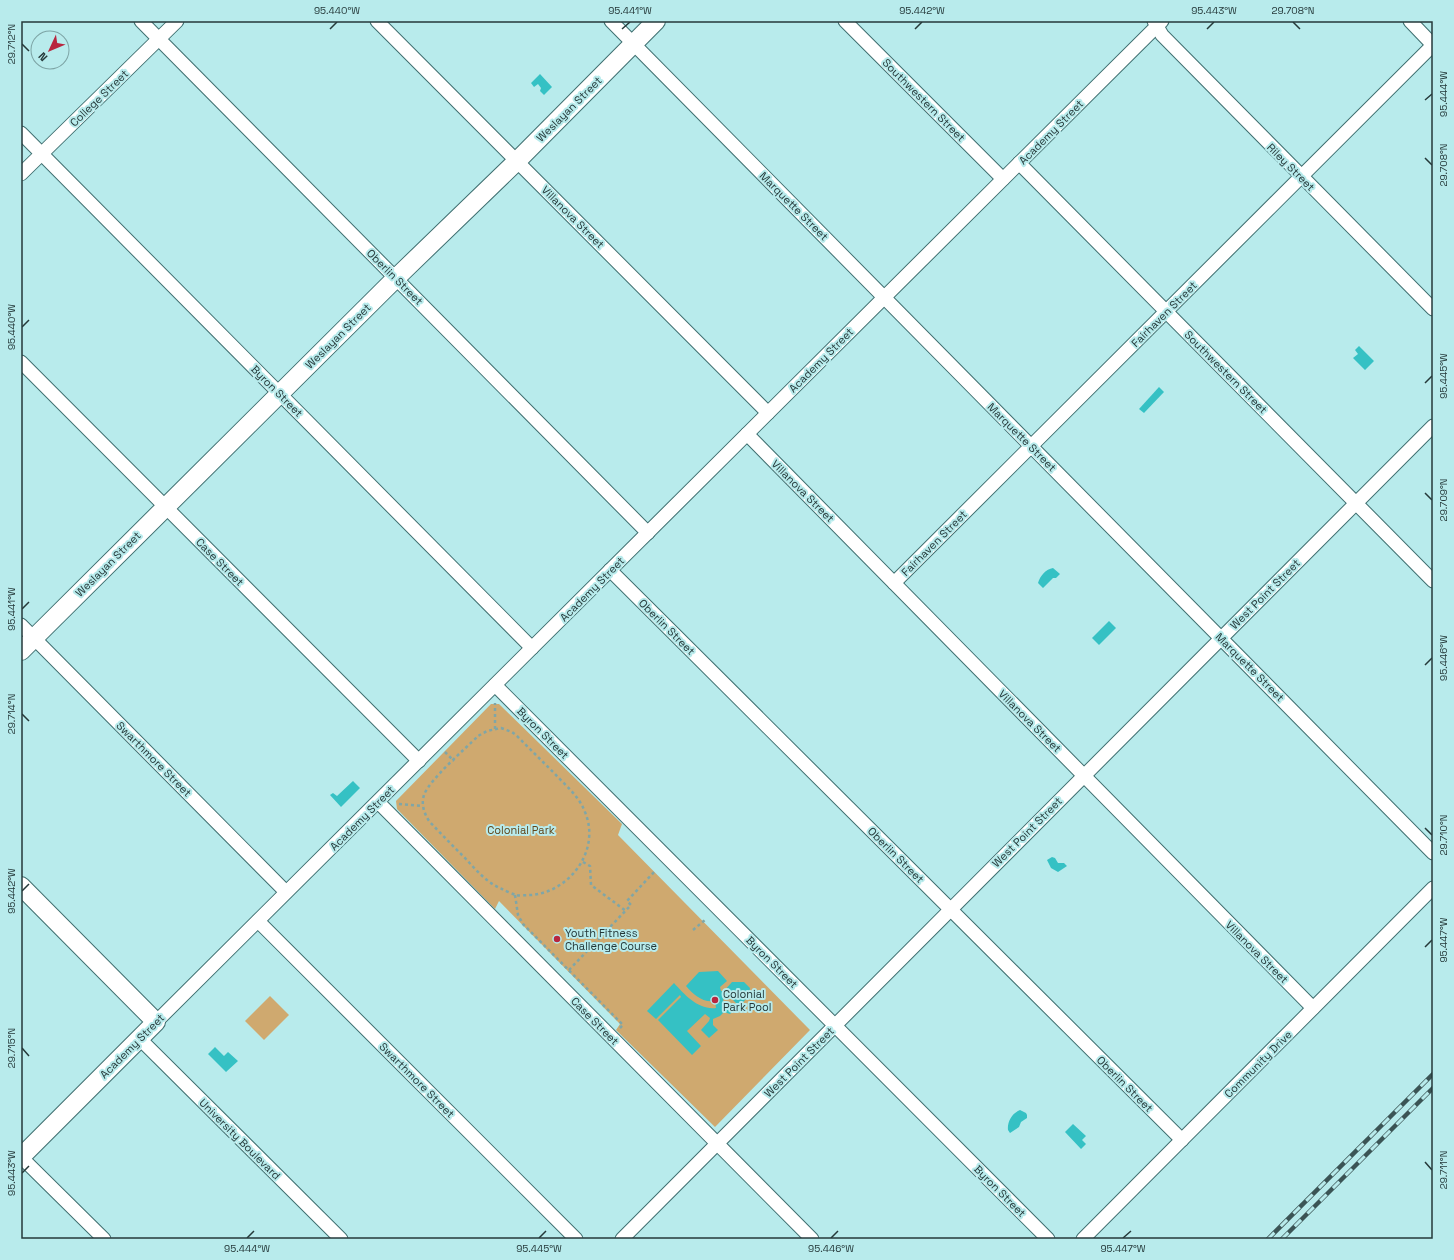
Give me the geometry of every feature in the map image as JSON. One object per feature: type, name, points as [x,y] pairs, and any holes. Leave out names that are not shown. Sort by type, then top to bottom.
[{"type":"main road","name":"Weslayan Street","points":[[21,651],[279,393],[517,161],[656,21]]},
{"type":"main road","points":[[21,886],[156,1022]]},
{"type":"main road","name":"Academy Street","points":[[24,1148],[140,1039],[156,1022]]},
{"type":"street","name":"Oberlin Street","points":[[141,21],[648,533]]},
{"type":"street","name":"College Street","points":[[21,174],[177,21]]},
{"type":"street","name":"Villanova Street","points":[[377,21],[768,413]]},
{"type":"street","name":"Marquette Street","points":[[611,21],[1433,853]]},
{"type":"street","name":"Southwestern Street","points":[[845,21],[1003,179]]},
{"type":"street","points":[[1410,21],[1433,45]]},
{"type":"street","name":"Academy Street","points":[[156,1022],[884,298],[1158,22]]},
{"type":"street","name":"Riley Street","points":[[1158,22],[1162,35],[1433,310]]},
{"type":"street","name":"Fairhaven Street","points":[[894,583],[1433,45]]},
{"type":"street","name":"Byron Street","points":[[21,133],[532,648]]},
{"type":"street","name":"Southwestern Street","points":[[1019,163],[1433,581]]},
{"type":"street","name":"Case Street","points":[[21,362],[419,761]]},
{"type":"street","name":"West Point Street","points":[[622,1239],[1433,426]]},
{"type":"street","name":"Villanova Street","points":[[747,434],[1313,1008]]},
{"type":"street","name":"Oberlin Street","points":[[610,570],[1182,1140]]},
{"type":"street","name":"Swarthmore Street","points":[[21,625],[286,892]]},
{"type":"street","name":"Byron Street","points":[[495,685],[1048,1239]]},
{"type":"street","name":"Case Street","points":[[378,802],[812,1239]]},
{"type":"street","name":"Community Drive","points":[[1083,1239],[1433,888]]},
{"type":"street","name":"Swarthmore Street","points":[[258,921],[576,1239]]},
{"type":"street","name":"University Boulevard","points":[[140,1039],[341,1239]]},
{"type":"street","points":[[24,1148],[104,1239]]},
{"type":"path","points":[[495,685],[495,729]]},
{"type":"path","points":[[487,730],[506,730],[516,736],[578,799],[585,812],[589,825],[587,849],[582,862],[569,878],[553,890],[542,894],[515,895],[496,887],[429,822],[424,812],[424,795],[431,783],[478,736],[487,730]]},
{"type":"path","points":[[582,862],[590,866],[591,885],[626,911]]},
{"type":"path","points":[[569,970],[626,911],[631,905],[627,901],[655,872]]},
{"type":"path","points":[[515,895],[518,915],[523,924],[623,1025],[620,1028]]},
{"type":"path","points":[[693,930],[705,920]]},
{"type":"green space","name":"Colonial Park","points":[[491,704],[499,704],[622,824],[618,835],[810,1030],[715,1127],[616,1030],[620,1024],[499,901],[495,909],[397,809],[396,801]]},
{"type":"green space","points":[[270,996],[289,1015],[264,1040],[245,1021]]},
{"type":"water","points":[[540,74],[552,87],[544,95],[540,91],[541,88],[538,84],[534,87],[531,83]]},
{"type":"water","points":[[1359,346],[1374,361],[1365,370],[1353,358],[1358,354],[1355,350]]},
{"type":"water","points":[[1159,387],[1164,392],[1144,413],[1139,409]]},
{"type":"water","points":[[1053,568],[1060,574],[1056,578],[1053,578],[1043,588],[1038,583],[1040,578],[1046,571]]},
{"type":"water","points":[[1109,621],[1116,628],[1099,645],[1092,638]]},
{"type":"water","points":[[353,781],[360,788],[341,807],[330,795],[333,793],[337,796]]},
{"type":"water","points":[[1052,857],[1055,858],[1058,863],[1064,863],[1067,866],[1058,872],[1051,868],[1047,860]]},
{"type":"water","points":[[718,971],[727,981],[720,987],[721,991],[724,991],[732,982],[744,982],[750,988],[749,993],[741,1004],[736,1003],[731,998],[725,997],[723,1000],[725,1004],[731,1006],[733,1011],[730,1014],[724,1012],[720,1016],[713,1019],[713,1025],[718,1030],[709,1038],[701,1030],[710,1018],[705,1014],[687,1031],[701,1046],[692,1055],[658,1020],[681,997],[680,995],[656,1019],[647,1011],[674,983],[692,1001],[703,1007],[716,1008],[715,1001],[706,1001],[702,999],[695,995],[686,986],[699,972]]},
{"type":"water","points":[[215,1047],[224,1056],[228,1052],[238,1061],[226,1072],[208,1054]]},
{"type":"water","points":[[1020,1110],[1026,1113],[1027,1118],[1021,1122],[1019,1127],[1010,1133],[1008,1130],[1009,1121],[1015,1113]]},
{"type":"water","points":[[1073,1124],[1086,1136],[1082,1140],[1086,1144],[1081,1149],[1065,1132]]},
{"type":"railway","points":[[1268,1239],[1433,1074]]},
{"type":"railway","points":[[1282,1239],[1433,1088]]},
{"type":"place","name":"Youth Fitness Challenge Course","points":[[557,939]]},
{"type":"place","name":"Colonial Park Pool","points":[[715,1000]]}]
